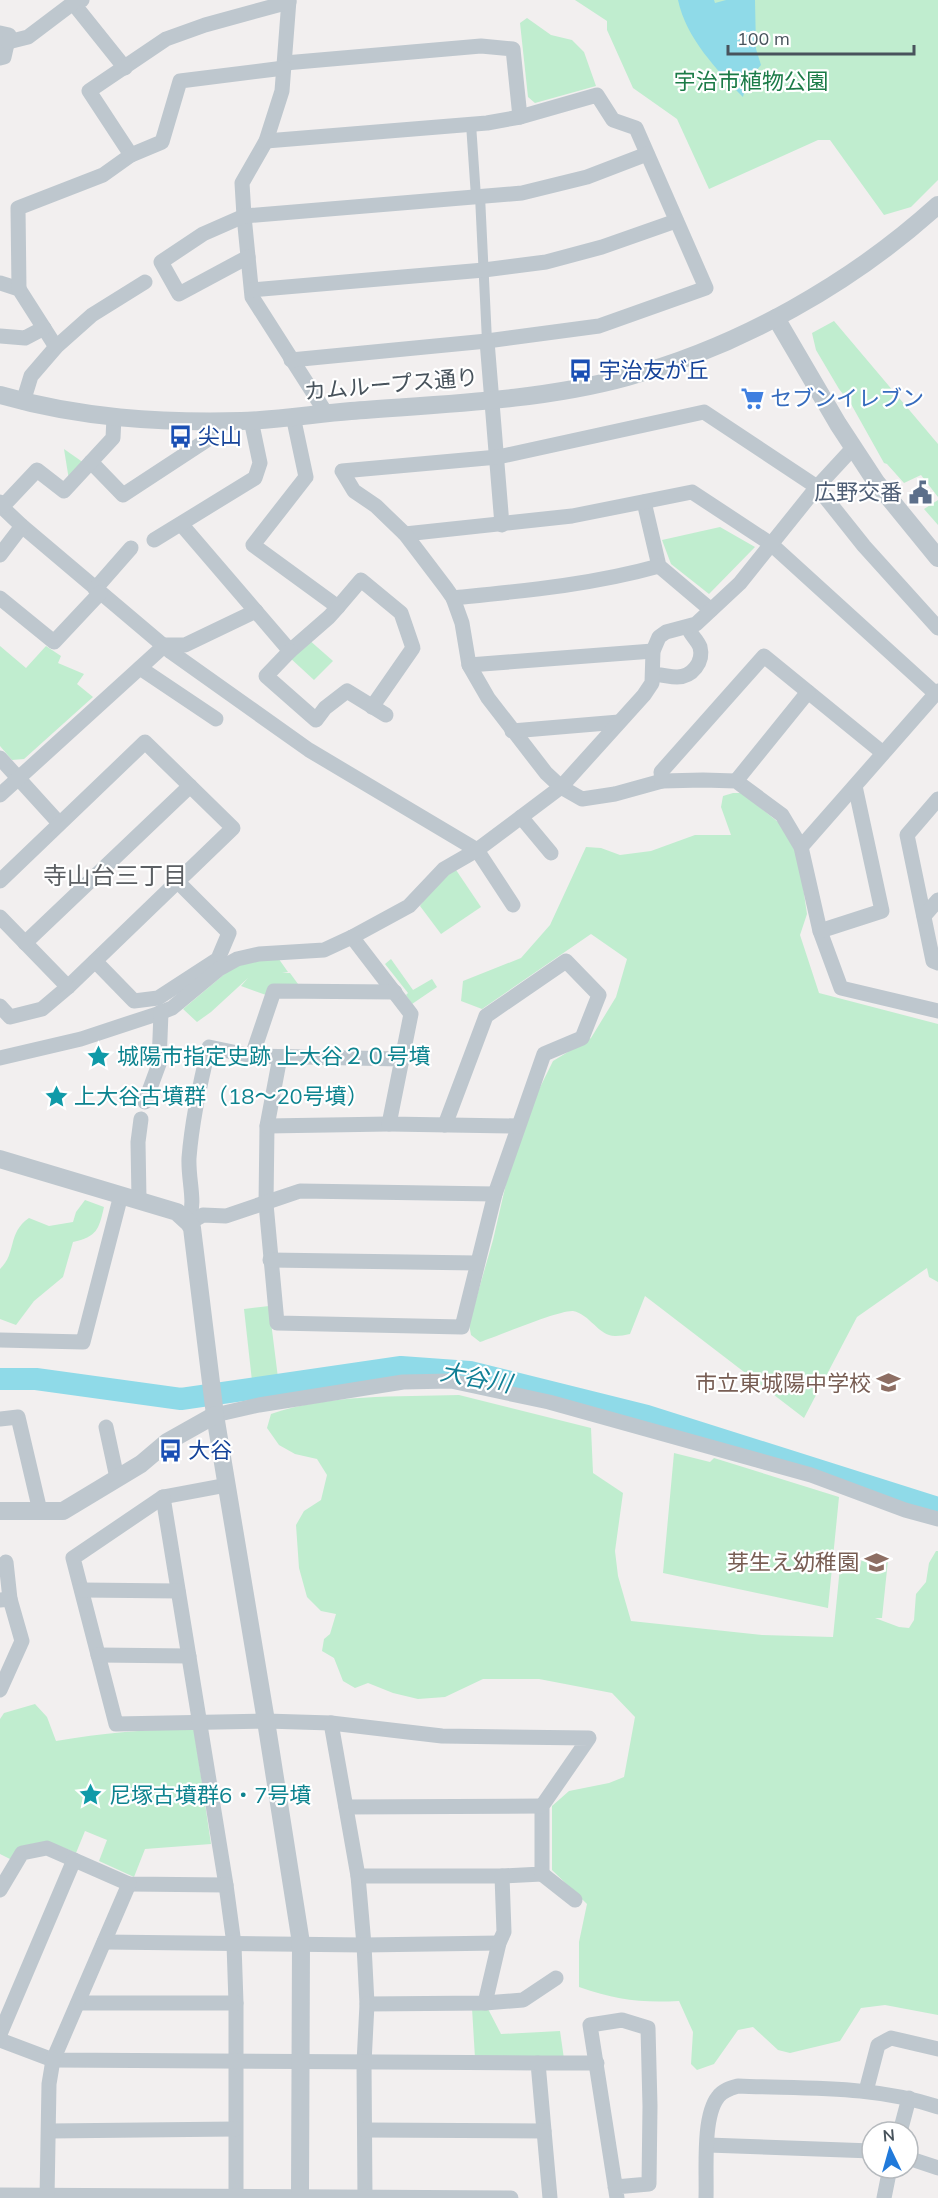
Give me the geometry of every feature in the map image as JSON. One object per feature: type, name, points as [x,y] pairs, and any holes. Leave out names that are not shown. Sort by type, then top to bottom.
[{"type":"street","points":[[0,58],[4,57],[4,38],[28,38],[76,1],[125,68]]},
{"type":"street","points":[[131,155],[89,91],[166,39],[205,25],[289,1],[282,91],[266,141],[242,183],[244,216],[252,297],[326,413]]},
{"type":"street","points":[[56,347],[19,289],[18,208],[103,175],[131,155],[162,142],[180,81],[284,66],[481,46],[513,49],[520,117]]},
{"type":"street","points":[[266,141],[471,124],[520,117],[597,95],[613,120],[636,128],[706,288],[599,326],[488,341],[291,360]]},
{"type":"street","points":[[471,124],[502,525]]},
{"type":"street","points":[[248,257],[179,294],[161,262],[203,234],[244,216],[522,193],[576,179],[647,154]]},
{"type":"street","name":"カムループス通り","points":[[0,395],[79,413],[166,421],[214,421],[251,420],[493,399],[570,389],[627,377],[699,353],[776,318],[879,255],[938,205]]},
{"type":"street","points":[[252,290],[484,270],[546,262],[602,247],[676,221]]},
{"type":"street","points":[[23,402],[31,376],[56,347],[93,315],[145,282]]},
{"type":"street","points":[[0,283],[19,289]]},
{"type":"street","points":[[776,318],[853,448],[876,482],[938,558]]},
{"type":"street","points":[[0,336],[25,338],[44,328]]},
{"type":"street","points":[[938,628],[864,546],[817,487],[704,412],[498,457],[342,471],[354,491],[376,506],[405,534],[453,598],[462,623],[470,665],[488,698],[546,773],[561,787],[582,799],[615,794],[662,781],[736,781],[782,815],[801,847],[820,931],[841,988],[938,1011]]},
{"type":"street","points":[[293,416],[306,477],[253,545],[338,607]]},
{"type":"street","points":[[114,417],[113,438],[64,491],[37,470],[2,503],[5,510],[97,591],[165,645],[309,750],[477,850],[513,905]]},
{"type":"street","points":[[154,540],[255,478],[260,463],[251,420]]},
{"type":"street","points":[[91,462],[123,495],[213,436],[214,421]]},
{"type":"street","points":[[0,1058],[81,1039],[172,1008],[219,969],[237,958],[259,954],[324,950],[409,906],[444,869],[477,850],[561,787],[644,695],[652,683],[655,643],[666,632],[696,624],[740,583],[817,487],[853,448]]},
{"type":"street","points":[[405,534],[572,516],[692,492],[771,544],[937,692],[801,847]]},
{"type":"street","points":[[644,502],[659,566],[711,610]]},
{"type":"street","points":[[181,524],[290,651]]},
{"type":"street","points":[[0,555],[22,526]]},
{"type":"street","points":[[0,598],[54,642],[131,548]]},
{"type":"street","points":[[453,598],[547,589],[618,578],[659,566]]},
{"type":"street","points":[[361,580],[401,613],[413,648],[379,711],[347,691],[325,708],[316,720],[266,676],[290,651],[338,607],[361,580]]},
{"type":"street","points":[[0,795],[165,645],[184,645],[256,611]]},
{"type":"street","points":[[653,675],[684,676],[697,667],[701,652],[699,644],[688,627]]},
{"type":"street","points":[[470,665],[653,651]]},
{"type":"street","points":[[662,781],[661,772],[764,656],[883,753]]},
{"type":"street","points":[[140,668],[216,719]]},
{"type":"street","points":[[736,781],[808,692]]},
{"type":"street","points":[[512,731],[620,722]]},
{"type":"street","points":[[0,881],[145,742],[233,828],[68,987],[42,1009],[4,1014]]},
{"type":"street","points":[[0,758],[59,823]]},
{"type":"street","points":[[25,943],[190,786]]},
{"type":"street","points":[[820,931],[882,911],[855,786]]},
{"type":"street","points":[[938,800],[907,835],[933,961],[938,963]]},
{"type":"street","points":[[521,817],[551,853]]},
{"type":"street","points":[[95,961],[134,1001],[158,998],[218,959],[229,933],[178,882]]},
{"type":"street","points":[[924,916],[938,900]]},
{"type":"street","points":[[0,917],[68,987]]},
{"type":"street","points":[[352,937],[411,1014],[389,1124]]},
{"type":"street","points":[[280,1058],[267,1126],[266,1204],[277,1323],[462,1327],[495,1194],[544,1054],[582,1038],[599,995],[566,961],[486,1016],[445,1125]]},
{"type":"street","points":[[252,1056],[274,991],[395,992]]},
{"type":"street","points":[[145,1102],[159,1064],[161,1012]]},
{"type":"street","points":[[189,1222],[193,1209],[189,1161],[192,1133],[209,1047],[252,1056],[280,1058],[402,1059]]},
{"type":"street","points":[[139,1199],[138,1142],[141,1119]]},
{"type":"street","points":[[267,1126],[389,1124],[518,1126]]},
{"type":"street","points":[[1,1163],[139,1199],[177,1212],[189,1222],[194,1234],[213,1403],[300,1943],[300,2197]]},
{"type":"street","points":[[189,1222],[203,1215],[226,1216],[300,1191],[495,1194]]},
{"type":"street","points":[[0,1340],[83,1342],[121,1195]]},
{"type":"street","points":[[270,1260],[477,1263]]},
{"type":"street","points":[[0,1511],[63,1510],[141,1464],[213,1403],[259,1405],[403,1382],[451,1381],[549,1402],[811,1475],[905,1510],[938,1519]]},
{"type":"street","points":[[0,1419],[18,1416],[40,1511]]},
{"type":"street","points":[[106,1427],[117,1478]]},
{"type":"street","points":[[227,1485],[163,1497],[73,1558],[116,1724],[266,1721],[331,1723],[442,1736],[589,1738],[542,1806],[542,1874]]},
{"type":"street","points":[[163,1497],[234,1944],[237,2063],[236,2197]]},
{"type":"street","points":[[0,1690],[22,1641],[5,1599],[6,1562]]},
{"type":"street","points":[[82,1590],[178,1591]]},
{"type":"street","points":[[98,1655],[189,1656]]},
{"type":"street","points":[[331,1723],[358,1876],[364,1945],[367,2004],[364,2063],[365,2198]]},
{"type":"street","points":[[346,1807],[542,1806]]},
{"type":"street","points":[[0,1890],[22,1853],[47,1848],[129,1884],[226,1886]]},
{"type":"street","points":[[0,2034],[74,1860]]},
{"type":"street","points":[[358,1876],[542,1874],[575,1900]]},
{"type":"street","points":[[485,2003],[499,1943],[504,1932],[502,1876]]},
{"type":"street","points":[[47,2197],[50,2084],[53,2060],[129,1884]]},
{"type":"street","points":[[104,1942],[364,1945],[499,1943]]},
{"type":"street","points":[[367,2004],[485,2003],[523,2000],[556,1978]]},
{"type":"street","points":[[78,2003],[236,2003]]},
{"type":"street","points":[[622,2019],[648,2028],[649,2184],[616,2192],[590,2025],[622,2019]]},
{"type":"street","points":[[866,2091],[878,2045],[891,2038],[938,2049]]},
{"type":"street","points":[[0,2040],[53,2060],[237,2063],[597,2063]]},
{"type":"street","points":[[538,2063],[550,2198]]},
{"type":"street","points":[[706,2198],[711,2110],[719,2095],[728,2089],[738,2086],[866,2091],[909,2098],[938,2108]]},
{"type":"street","points":[[903,2120],[909,2098]]},
{"type":"street","points":[[50,2131],[235,2129]]},
{"type":"street","points":[[365,2130],[544,2131]]},
{"type":"street","points":[[708,2145],[860,2151]]},
{"type":"street","points":[[920,2162],[938,2168]]},
{"type":"street","points":[[884,2198],[888,2180]]},
{"type":"street","points":[[0,2195],[511,2198]]},
{"type":"green space","name":"宇治市植物公園","points":[[575,0],[938,0],[938,180],[911,207],[884,215],[830,140],[818,140],[709,189],[677,119],[633,88],[607,30],[607,21]]},
{"type":"green space","points":[[527,18],[551,35],[572,40],[584,52],[596,86],[535,103],[528,97],[520,23]]},
{"type":"green space","points":[[834,321],[938,444],[938,497],[921,475],[904,483],[884,463],[851,404],[839,389],[816,350],[812,333]]},
{"type":"green space","points":[[64,449],[84,463],[69,480]]},
{"type":"green space","points":[[938,500],[938,525],[924,509]]},
{"type":"green space","points":[[720,527],[755,547],[709,594],[671,564],[662,540]]},
{"type":"green space","points":[[308,639],[333,661],[314,680],[288,656]]},
{"type":"green space","points":[[0,646],[26,668],[46,646],[61,656],[58,663],[84,674],[77,684],[93,697],[24,759],[12,760],[0,746]]},
{"type":"green space","points":[[742,793],[783,826],[799,860],[807,914],[800,935],[819,993],[938,1024],[938,1282],[929,1277],[927,1268],[857,1317],[804,1418],[645,1296],[630,1334],[616,1336],[604,1333],[584,1316],[573,1311],[542,1319],[480,1342],[471,1335],[469,1324],[493,1240],[518,1132],[553,1061],[591,1038],[616,997],[627,959],[591,934],[482,1009],[461,1001],[463,981],[521,958],[550,925],[586,847],[601,848],[620,855],[651,851],[695,835],[731,835],[721,807],[723,796]]},
{"type":"green space","points":[[454,867],[481,907],[441,934],[420,906],[429,892]]},
{"type":"green space","points":[[276,955],[288,972],[282,973],[290,973],[298,984],[266,995],[241,986],[248,978],[197,1022],[183,1009],[234,966]]},
{"type":"green space","points":[[391,959],[413,990],[432,979],[437,987],[412,1004],[406,995],[408,993],[385,964]]},
{"type":"green space","points":[[85,1200],[104,1207],[96,1231],[87,1238],[73,1242],[63,1277],[34,1301],[16,1325],[0,1319],[0,1269],[9,1256],[22,1224],[29,1218],[49,1226],[73,1222],[76,1212]]},
{"type":"green space","points":[[269,1306],[278,1378],[252,1381],[244,1309]]},
{"type":"green space","points":[[459,1395],[591,1428],[593,1473],[623,1493],[615,1551],[618,1576],[631,1621],[762,1635],[833,1637],[840,1567],[860,1568],[862,1557],[888,1560],[882,1618],[875,1618],[899,1627],[909,1628],[914,1620],[916,1594],[926,1582],[929,1563],[938,1551],[938,2015],[885,2005],[861,2008],[840,2041],[790,2053],[778,2050],[753,2027],[738,2030],[714,2064],[697,2070],[691,2064],[693,2032],[679,2001],[629,2000],[579,1987],[579,1942],[587,1904],[552,1870],[552,1806],[569,1791],[609,1783],[624,1777],[635,1717],[612,1693],[539,1679],[483,1679],[445,1697],[418,1699],[393,1693],[368,1683],[355,1688],[343,1681],[334,1658],[322,1651],[324,1639],[330,1634],[336,1614],[321,1611],[307,1597],[299,1568],[296,1525],[304,1511],[321,1500],[327,1475],[317,1459],[295,1454],[279,1445],[267,1428],[271,1414],[316,1403],[364,1398]]},
{"type":"green space","points":[[674,1453],[710,1462],[714,1458],[839,1497],[828,1608],[663,1573]]},
{"type":"green space","points":[[35,1704],[47,1717],[56,1741],[125,1732],[194,1729],[211,1844],[145,1849],[134,1877],[99,1861],[107,1840],[85,1831],[76,1853],[62,1847],[12,1860],[0,1854],[0,1719],[4,1713]]},
{"type":"green space","points":[[487,2007],[501,2034],[560,2031],[564,2059],[475,2058],[472,2008]]},
{"type":"water","points":[[678,0],[714,0],[715,3],[726,0],[755,0],[756,49],[761,65],[755,72],[757,87],[745,89],[743,97],[723,76],[695,40]]},
{"type":"waterway","name":"大谷川","points":[[0,1379],[36,1379],[181,1399],[401,1367],[470,1372],[647,1416],[938,1508]]},
{"type":"place","name":"宇治友が丘","points":[[581,370]]},
{"type":"place","name":"セブンイレブン","points":[[752,398]]},
{"type":"place","name":"尖山","points":[[180,436]]},
{"type":"place","name":"広野交番","points":[[920,492]]},
{"type":"place","name":"城陽市指定史跡 上大谷２０号墳","points":[[99,1056]]},
{"type":"place","name":"上大谷古墳群（18～20号墳）","points":[[56,1096]]},
{"type":"place","name":"市立東城陽中学校","points":[[889,1383]]},
{"type":"place","name":"大谷","points":[[170,1450]]},
{"type":"place","name":"芽生え幼稚園","points":[[877,1562]]},
{"type":"place","name":"尼塚古墳群6・7号墳","points":[[91,1795]]},
{"type":"district","name":"寺山台三丁目","points":[[115,875]]}]
